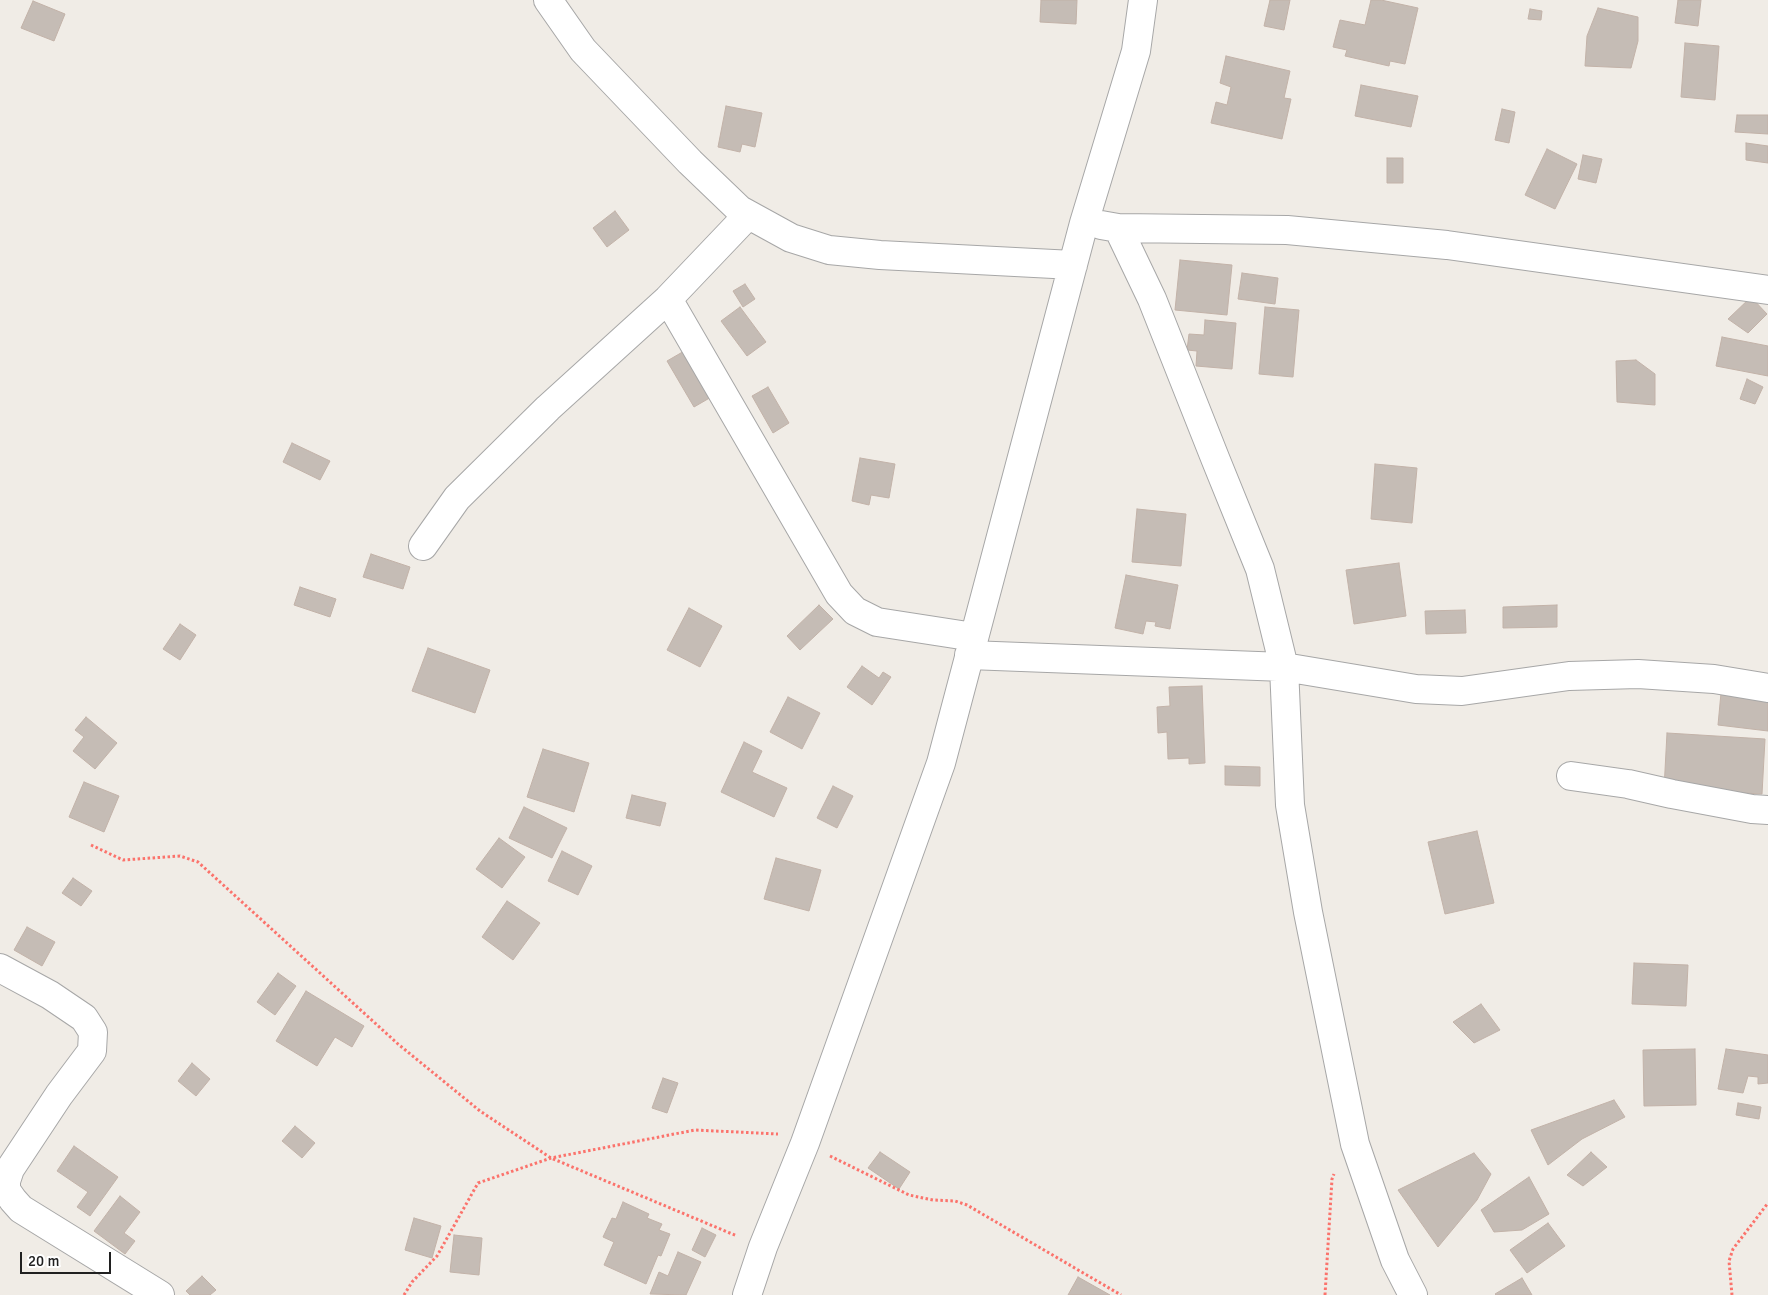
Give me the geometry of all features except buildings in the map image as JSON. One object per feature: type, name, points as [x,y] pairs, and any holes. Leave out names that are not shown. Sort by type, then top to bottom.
[{"type":"street","points":[[548,0],[583,50],[690,162],[740,210],[791,238],[828,250],[880,255],[1073,265]]},
{"type":"street","points":[[747,1295],[763,1247],[807,1140],[941,763],[1084,223],[1136,51],[1143,0]]},
{"type":"street","points":[[423,546],[457,498],[548,408],[668,299],[748,215]]},
{"type":"street","points":[[1084,223],[1118,228],[1287,230],[1428,243],[1768,290]]},
{"type":"street","points":[[1118,228],[1152,299],[1260,569],[1284,667],[1290,806],[1308,912],[1355,1144],[1395,1260],[1413,1295]]},
{"type":"street","points":[[668,299],[839,594],[855,612],[877,622],[972,646],[1284,667],[1416,689],[1462,691],[1569,676],[1638,674],[1714,679],[1768,688]]},
{"type":"street","points":[[1571,776],[1628,784],[1752,809],[1768,810]]},
{"type":"street","points":[[0,968],[50,995],[78,1013],[84,1018],[92,1032],[92,1051],[59,1095],[10,1169],[6,1181],[6,1190],[21,1209],[160,1295]]},
{"type":"path","points":[[91,845],[123,860],[180,856],[198,862],[398,1044],[480,1111],[551,1158],[763,1247]]},
{"type":"path","points":[[404,1295],[412,1282],[437,1256],[478,1183],[551,1158],[695,1130],[807,1140],[909,1195],[933,1200],[955,1201],[967,1205],[1121,1295]]},
{"type":"path","points":[[1325,1295],[1332,1179],[1338,1165],[1355,1144]]},
{"type":"path","points":[[1732,1295],[1729,1261],[1733,1249],[1768,1203]]}]
